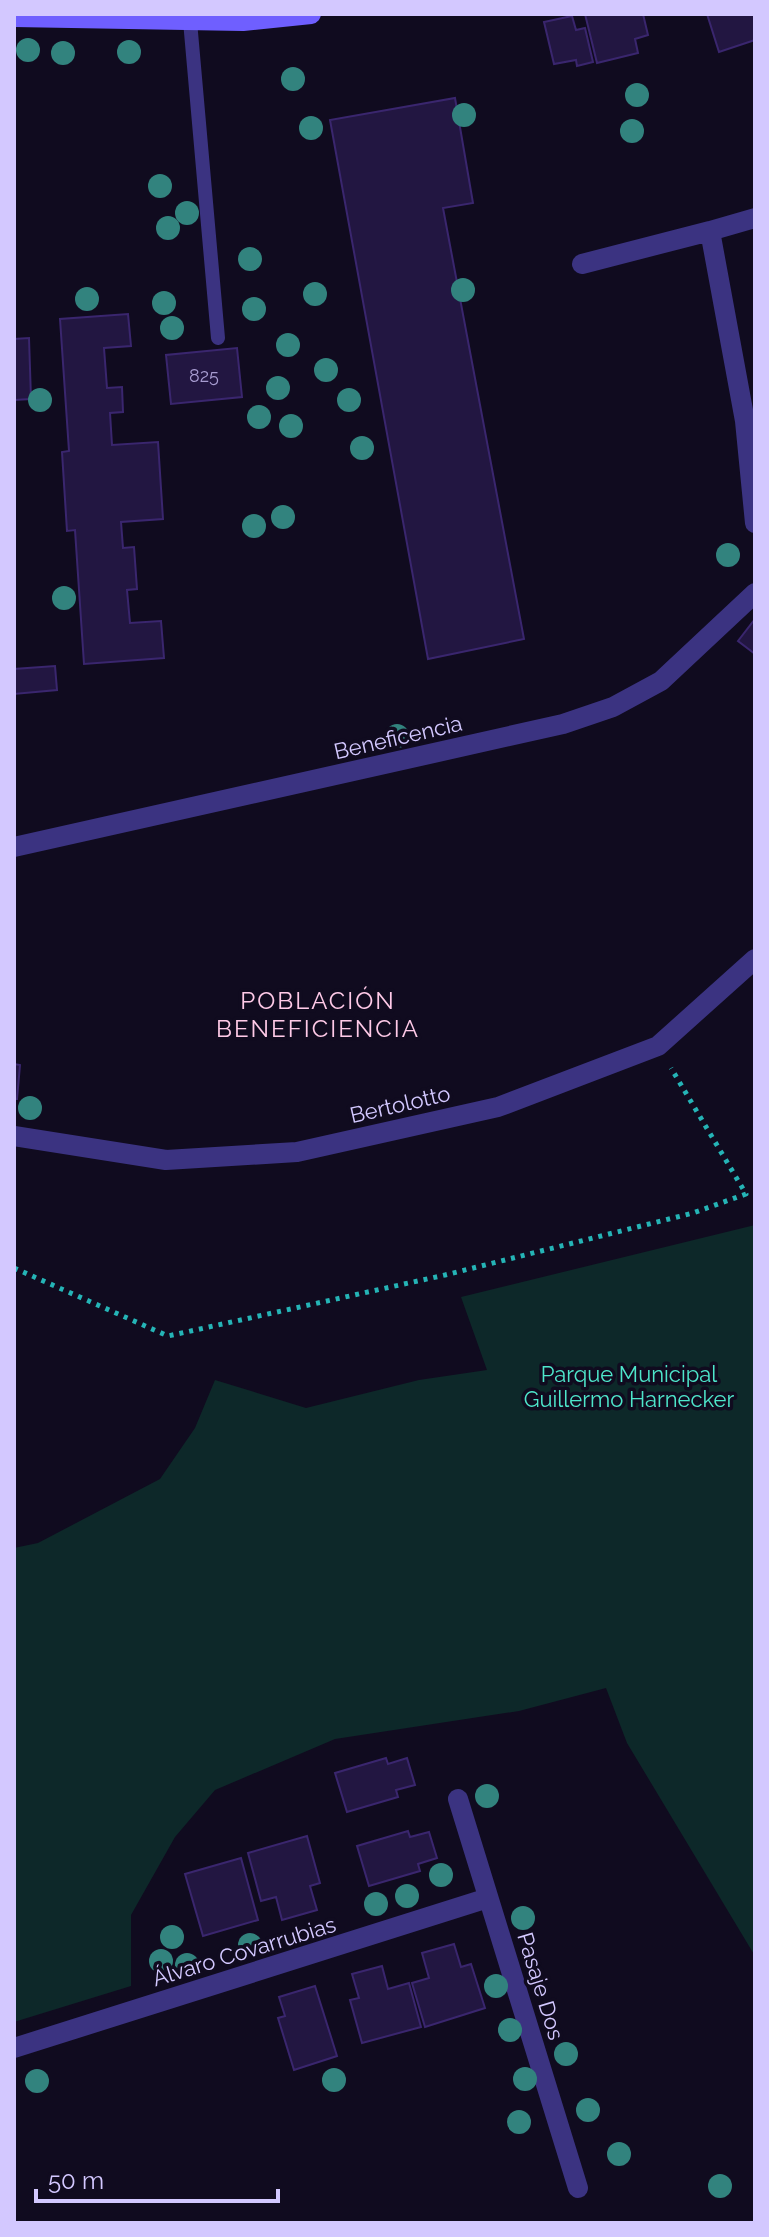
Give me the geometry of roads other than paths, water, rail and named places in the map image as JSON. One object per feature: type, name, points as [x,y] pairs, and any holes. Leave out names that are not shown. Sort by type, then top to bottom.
[{"type":"main road","points":[[14,17],[243,21],[311,14]]},
{"type":"street","points":[[582,264],[755,218]]},
{"type":"street","points":[[710,231],[745,421],[755,523]]},
{"type":"street","name":"Beneficencia","points":[[14,847],[563,724],[613,707],[661,681],[755,593]]},
{"type":"street","name":"Bertolotto","points":[[14,1136],[166,1160],[297,1152],[498,1107],[658,1046],[755,959]]},
{"type":"street","name":"Pasaje Dos","points":[[458,1799],[578,2188]]},
{"type":"street","name":"Álvaro Covarrubias","points":[[14,2048],[488,1898]]},
{"type":"lane","points":[[190,21],[218,338]]},
{"type":"district","name":"POBLACIÓN BENEFICIENCIA","points":[[318,1015]]},
{"type":"park label","name":"Parque Municipal Guillermo Harnecker","points":[[629,1386]]}]
